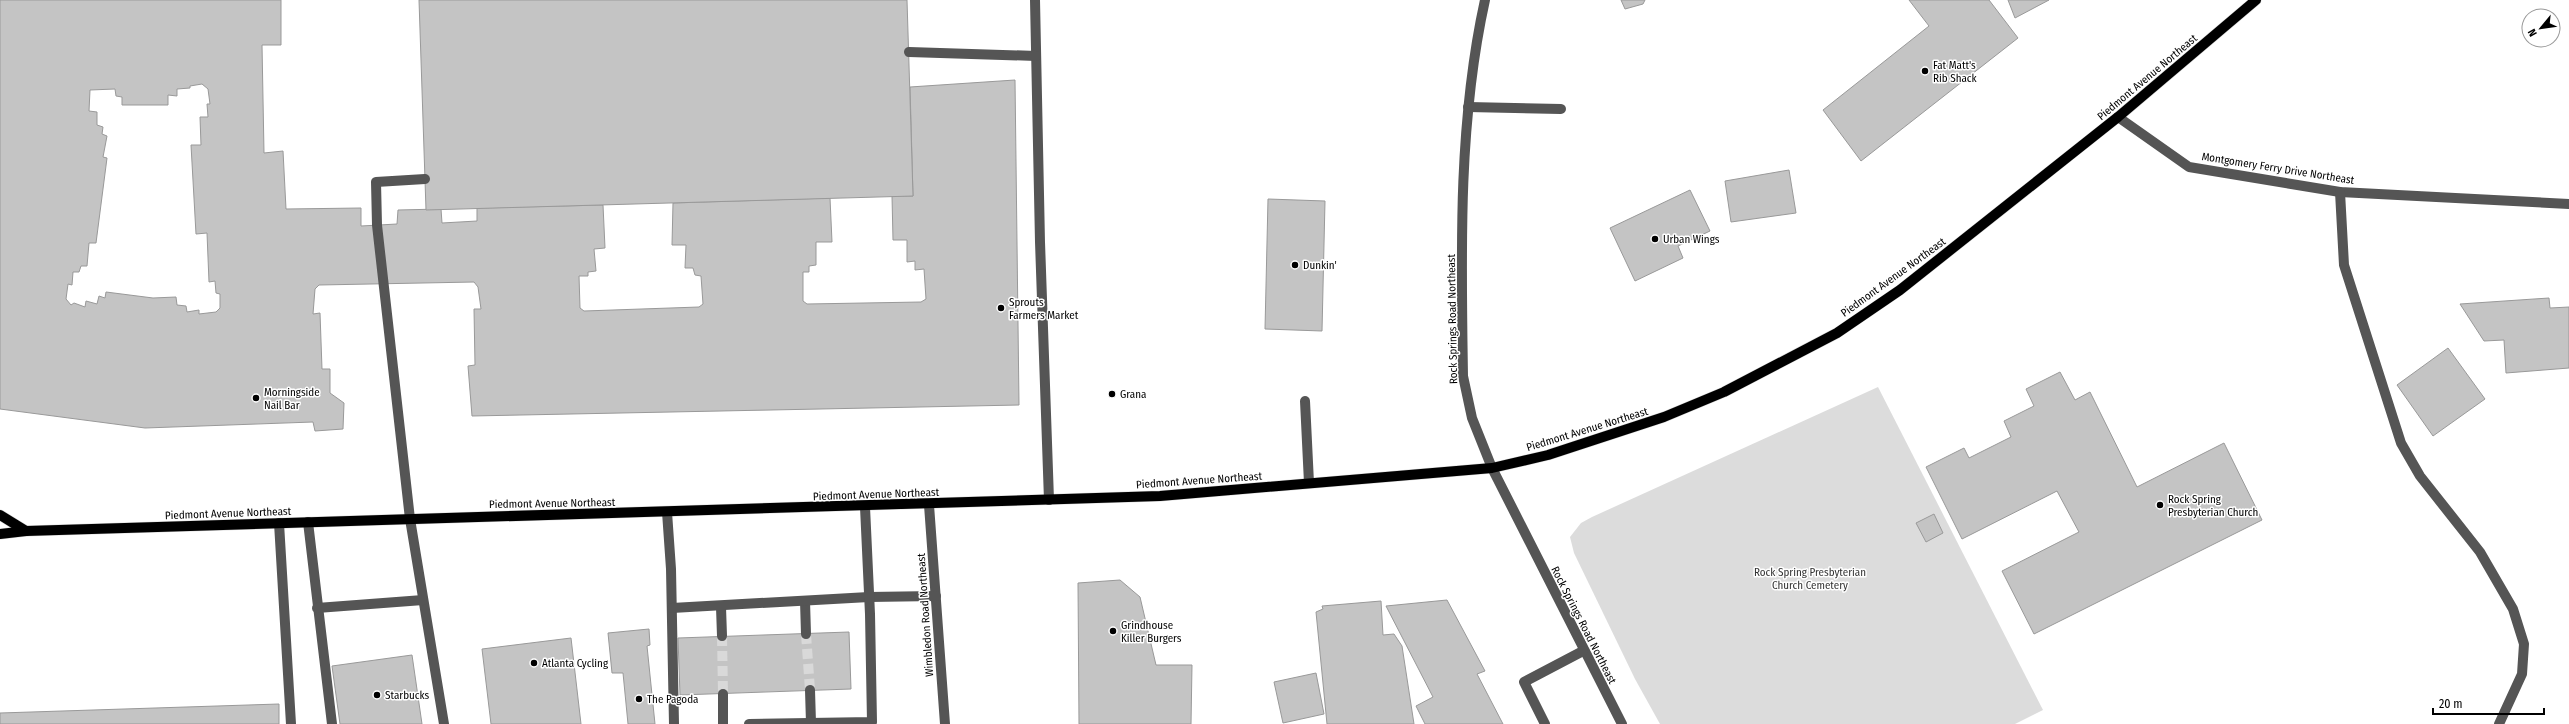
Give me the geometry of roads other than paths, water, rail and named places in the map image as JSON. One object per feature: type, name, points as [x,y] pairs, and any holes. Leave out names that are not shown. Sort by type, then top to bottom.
[{"type":"main road","name":"Piedmont Avenue Northeast","points":[[0,534],[26,531],[929,505],[1160,496],[1492,468],[1548,455],[1664,417],[1724,392],[1837,333],[1900,290],[2118,117],[2256,0]]},
{"type":"main road","points":[[0,515],[26,531]]},
{"type":"street","points":[[1035,0],[1049,500]]},
{"type":"street","name":"Rock Springs Road Northeast","points":[[1485,0],[1477,35],[1468,107],[1463,224],[1464,376],[1472,418],[1492,468],[1583,651],[1622,724]]},
{"type":"street","points":[[909,52],[1036,56]]},
{"type":"street","points":[[1468,107],[1561,109]]},
{"type":"street","name":"Montgomery Ferry Drive Northeast","points":[[2118,117],[2190,167],[2340,192],[2569,204]]},
{"type":"street","points":[[425,180],[376,182],[377,225],[410,519],[444,724]]},
{"type":"street","points":[[2340,192],[2344,265],[2401,443],[2420,476],[2480,552],[2513,609],[2524,644],[2522,674],[2499,724]]},
{"type":"street","points":[[1305,401],[1309,483]]},
{"type":"street","name":"Wimbledon Road Northeast","points":[[929,505],[945,724]]},
{"type":"street","points":[[749,724],[872,722],[869,597],[864,506]]},
{"type":"street","points":[[667,512],[672,608],[674,724]]},
{"type":"street","points":[[308,522],[317,608],[332,724]]},
{"type":"street","points":[[279,523],[291,724]]},
{"type":"street","points":[[672,608],[869,597],[936,596]]},
{"type":"street","points":[[317,608],[423,600]]},
{"type":"street","points":[[805,601],[806,634]]},
{"type":"street","points":[[721,606],[722,636]]},
{"type":"street","points":[[1545,724],[1524,682],[1583,651]]},
{"type":"street","points":[[810,690],[811,722]]},
{"type":"street","points":[[723,694],[723,724]]},
{"type":"tunnel","points":[[806,634],[810,690]]},
{"type":"tunnel","points":[[722,636],[723,694]]},
{"type":"place","name":"Fat Matt's Rib Shack","points":[[1925,71]]},
{"type":"place","name":"Urban Wings","points":[[1655,239]]},
{"type":"place","name":"Dunkin'","points":[[1295,265]]},
{"type":"place","name":"Sprouts Farmers Market","points":[[1001,308]]},
{"type":"place","name":"Grana","points":[[1112,394]]},
{"type":"place","name":"Morningside Nail Bar","points":[[256,398]]},
{"type":"place","name":"Rock Spring Presbyterian Church","points":[[2160,505]]},
{"type":"place","name":"Grindhouse Killer Burgers","points":[[1113,631]]},
{"type":"place","name":"Atlanta Cycling","points":[[534,663]]},
{"type":"place","name":"Starbucks","points":[[377,695]]},
{"type":"place","name":"The Pagoda","points":[[639,699]]},
{"type":"park label","name":"Rock Spring Presbyterian Church Cemetery","points":[[1810,578]]}]
